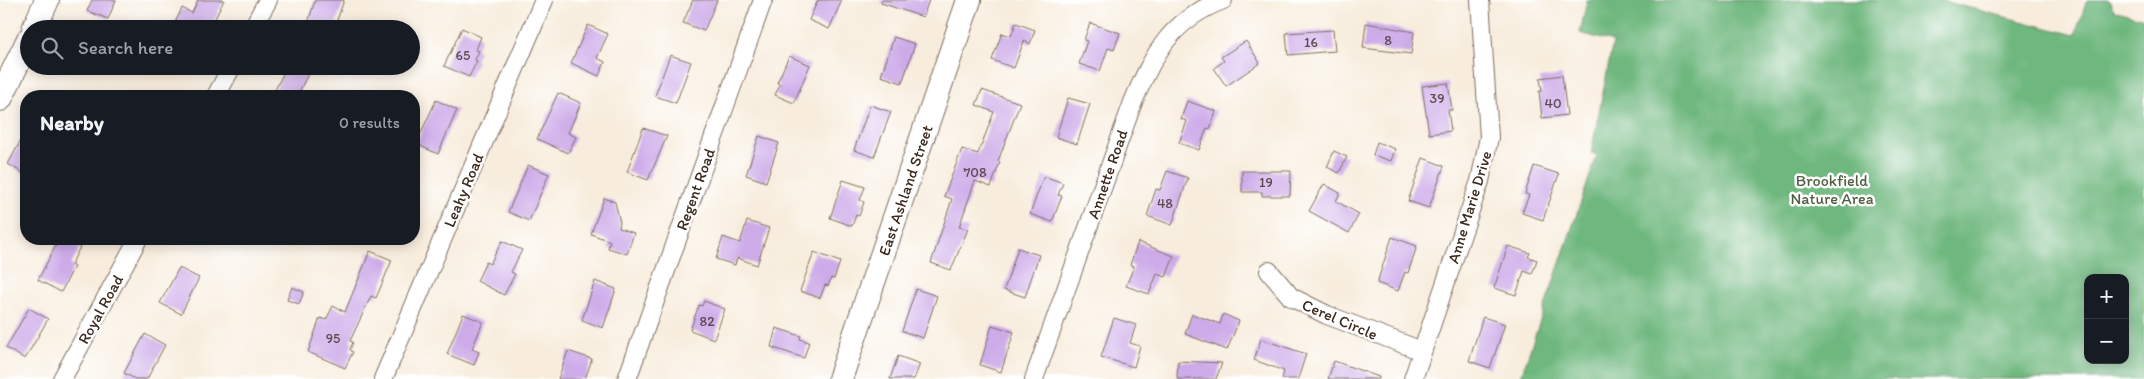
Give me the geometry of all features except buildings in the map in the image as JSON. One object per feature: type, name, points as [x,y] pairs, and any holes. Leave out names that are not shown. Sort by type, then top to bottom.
[{"type":"main road","points":[[38,20],[47,0]]},
{"type":"main road","name":"East Ashland Street","points":[[840,379],[969,0]]},
{"type":"main road","points":[[0,99],[20,58]]},
{"type":"street","points":[[257,20],[268,0]]},
{"type":"street","name":"Leahy Road","points":[[383,379],[544,0]]},
{"type":"street","name":"Regent Road","points":[[627,379],[763,0]]},
{"type":"street","name":"Annette Road","points":[[1034,379],[1133,102],[1151,60],[1170,34],[1200,9],[1223,0]]},
{"type":"street","name":"Anne Marie Drive","points":[[1413,379],[1480,181],[1489,137],[1475,3]]},
{"type":"street","points":[[219,90],[227,75]]},
{"type":"street","name":"Royal Road","points":[[62,379],[135,245]]},
{"type":"street","name":"Cerel Circle","points":[[1269,271],[1291,297],[1327,315],[1422,351]]},
{"type":"green space","name":"Brookfield Nature Area","points":[[1587,0],[1939,0],[2075,35],[2087,0],[2109,0],[2114,10],[2144,19],[2144,379],[1520,379],[1597,155],[1591,153],[1613,42],[1580,33]]}]
